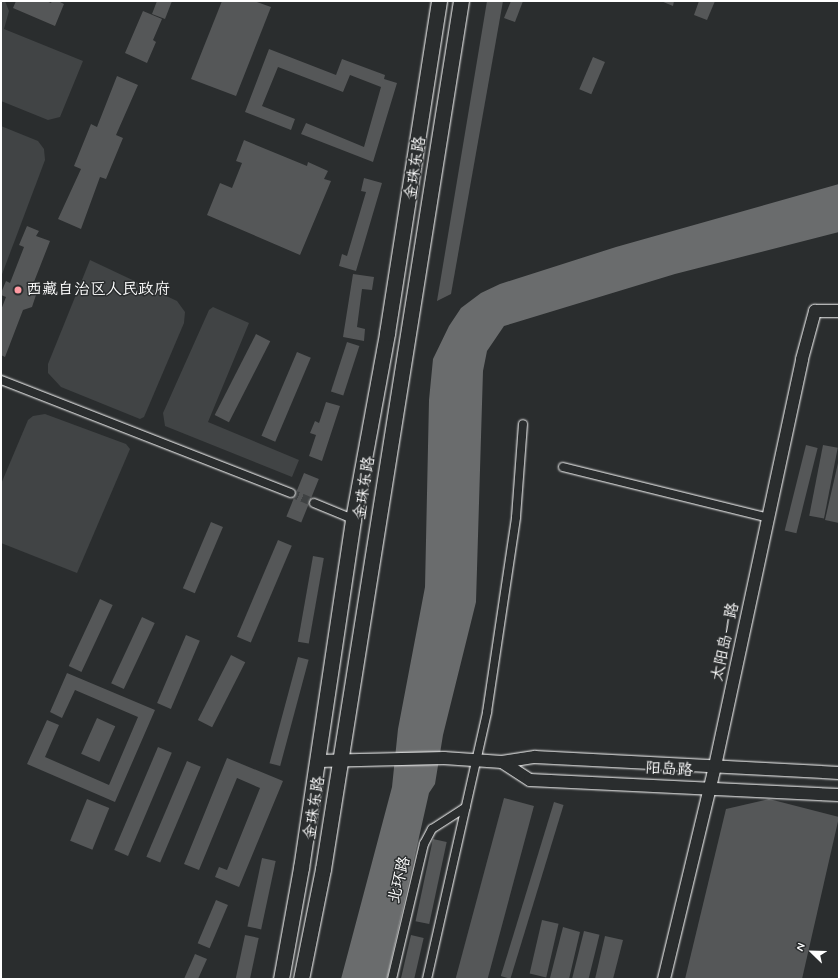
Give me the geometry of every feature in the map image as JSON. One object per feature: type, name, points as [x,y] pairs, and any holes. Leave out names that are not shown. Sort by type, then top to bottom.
[{"type":"highway","name":"金珠东路","points":[[281,979],[318,761],[353,519],[387,333],[439,1]]},
{"type":"highway","name":"金珠东路","points":[[301,979],[323,869],[461,1]]},
{"type":"main road","name":"太阳岛一路","points":[[664,979],[715,766],[802,359],[815,311],[839,311]]},
{"type":"main road","name":"阳岛路","points":[[318,761],[340,760],[378,762],[444,758],[502,762],[535,757],[839,773]]},
{"type":"main road","name":"阳岛路","points":[[502,762],[530,780],[839,795]]},
{"type":"street","points":[[1,380],[291,493]]},
{"type":"street","points":[[427,979],[466,807],[474,760],[487,712],[505,603],[516,517],[523,424]]},
{"type":"street","points":[[563,467],[769,518]]},
{"type":"street","points":[[314,503],[353,519]]},
{"type":"street","name":"北环路","points":[[392,979],[424,844],[432,830],[466,807]]},
{"type":"shaded area","points":[[1,1],[5,1],[9,11],[4,29],[83,61],[60,117],[48,120],[1,101]]},
{"type":"shaded area","points":[[1,126],[38,141],[44,149],[45,160],[1,277]]},
{"type":"shaded area","points":[[839,184],[839,232],[675,274],[504,326],[487,351],[483,371],[476,602],[443,735],[435,784],[429,793],[387,979],[341,979],[392,787],[398,729],[425,587],[429,400],[433,359],[449,326],[461,308],[481,293],[500,284],[616,247]]},
{"type":"shaded area","points":[[90,260],[177,301],[185,312],[184,323],[144,417],[140,419],[61,387],[48,373],[48,364]]},
{"type":"shaded area","points":[[213,307],[249,323],[208,422],[299,460],[292,477],[165,426],[163,413],[209,310]]},
{"type":"shaded area","points":[[45,414],[126,444],[130,449],[77,573],[1,543],[1,484],[28,420],[33,416]]},
{"type":"building","points":[[16,1],[46,1],[51,3],[52,1],[58,1],[64,4],[55,26],[13,8]]},
{"type":"building","points":[[157,1],[172,1],[165,19],[152,14]]},
{"type":"building","points":[[222,1],[254,1],[271,7],[236,96],[191,79]]},
{"type":"building","points":[[487,1],[503,1],[451,294],[437,301]]},
{"type":"building","points":[[511,1],[523,1],[515,22],[504,18]]},
{"type":"building","points":[[661,1],[674,1],[673,6]]},
{"type":"building","points":[[699,1],[715,1],[707,20],[694,15]]},
{"type":"building","points":[[143,11],[162,19],[153,40],[156,42],[147,63],[125,53]]},
{"type":"building","points":[[269,49],[336,75],[342,59],[385,75],[384,79],[397,83],[373,162],[301,134],[306,123],[364,147],[381,87],[350,75],[343,92],[278,67],[262,106],[295,119],[291,130],[245,112]]},
{"type":"building","points":[[593,57],[605,62],[591,94],[579,89]]},
{"type":"building","points":[[117,76],[138,85],[116,135],[123,138],[106,179],[100,177],[81,229],[58,219],[81,169],[74,166],[91,124],[97,127]]},
{"type":"building","points":[[244,140],[307,166],[308,162],[328,171],[324,179],[331,181],[300,255],[207,215],[220,183],[232,188],[242,163],[236,161]]},
{"type":"building","points":[[364,178],[382,183],[356,271],[339,266],[342,254],[347,256],[366,192],[361,191]]},
{"type":"building","name":"西藏自治区人民政府","points":[[27,226],[39,231],[36,236],[50,241],[32,287],[36,295],[32,307],[23,310],[5,357],[1,355],[1,310],[6,297],[1,295],[1,293],[6,281],[10,283],[24,247],[19,245]]},
{"type":"building","points":[[353,274],[374,277],[372,290],[362,289],[357,327],[365,329],[364,341],[343,337]]},
{"type":"building","points":[[256,334],[270,341],[229,422],[215,415]]},
{"type":"building","points":[[347,342],[359,346],[343,395],[331,391]]},
{"type":"building","points":[[297,352],[311,358],[275,442],[261,436]]},
{"type":"building","points":[[326,402],[340,406],[322,461],[309,456],[316,435],[310,433],[315,421],[319,423]]},
{"type":"building","points":[[806,445],[818,448],[796,533],[785,530]]},
{"type":"building","points":[[823,445],[838,448],[824,519],[809,516]]},
{"type":"building","points":[[839,463],[839,523],[825,520]]},
{"type":"building","points":[[304,473],[319,479],[301,523],[286,517]]},
{"type":"building","points":[[211,522],[223,527],[195,593],[183,588]]},
{"type":"building","points":[[278,540],[292,546],[251,643],[237,637]]},
{"type":"building","points":[[313,556],[324,558],[309,644],[298,642]]},
{"type":"building","points":[[100,599],[113,605],[81,672],[69,666]]},
{"type":"building","points":[[142,617],[155,623],[124,689],[111,683]]},
{"type":"building","points":[[186,635],[200,641],[171,709],[157,703]]},
{"type":"building","points":[[231,655],[245,662],[212,727],[198,720]]},
{"type":"building","points":[[298,657],[309,660],[280,766],[270,763]]},
{"type":"building","points":[[67,673],[155,710],[115,802],[27,764],[47,720],[59,725],[45,757],[109,785],[138,717],[75,690],[62,718],[50,712]]},
{"type":"building","points":[[97,718],[115,726],[99,762],[81,754]]},
{"type":"building","points":[[158,747],[172,753],[128,856],[114,850]]},
{"type":"building","points":[[227,758],[283,781],[239,887],[215,877],[219,867],[227,870],[260,788],[237,778],[199,870],[184,864]]},
{"type":"building","points":[[187,761],[201,767],[160,863],[146,857]]},
{"type":"building","points":[[504,798],[534,806],[488,979],[456,979]]},
{"type":"building","points":[[87,799],[109,808],[92,850],[70,841]]},
{"type":"building","points":[[769,799],[839,817],[802,979],[685,979],[726,809]]},
{"type":"building","points":[[554,802],[564,805],[510,979],[501,976]]},
{"type":"building","points":[[433,839],[447,842],[429,924],[416,921]]},
{"type":"building","points":[[262,858],[276,861],[261,929],[247,926]]},
{"type":"building","points":[[216,900],[228,905],[210,948],[198,943]]},
{"type":"building","points":[[542,920],[559,924],[546,977],[530,974]]},
{"type":"building","points":[[563,927],[580,932],[569,979],[553,979],[550,978]]},
{"type":"building","points":[[584,931],[600,935],[589,979],[572,979]]},
{"type":"building","points":[[245,935],[259,938],[250,979],[236,979]]},
{"type":"building","points":[[411,935],[424,938],[414,979],[401,979]]},
{"type":"building","points":[[605,936],[623,940],[613,979],[595,979]]},
{"type":"building","points":[[195,954],[207,959],[198,979],[184,979]]},
{"type":"tunnel","points":[[291,493],[314,503]]},
{"type":"place","name":"西藏自治区人民政府","points":[[18,290]]}]
